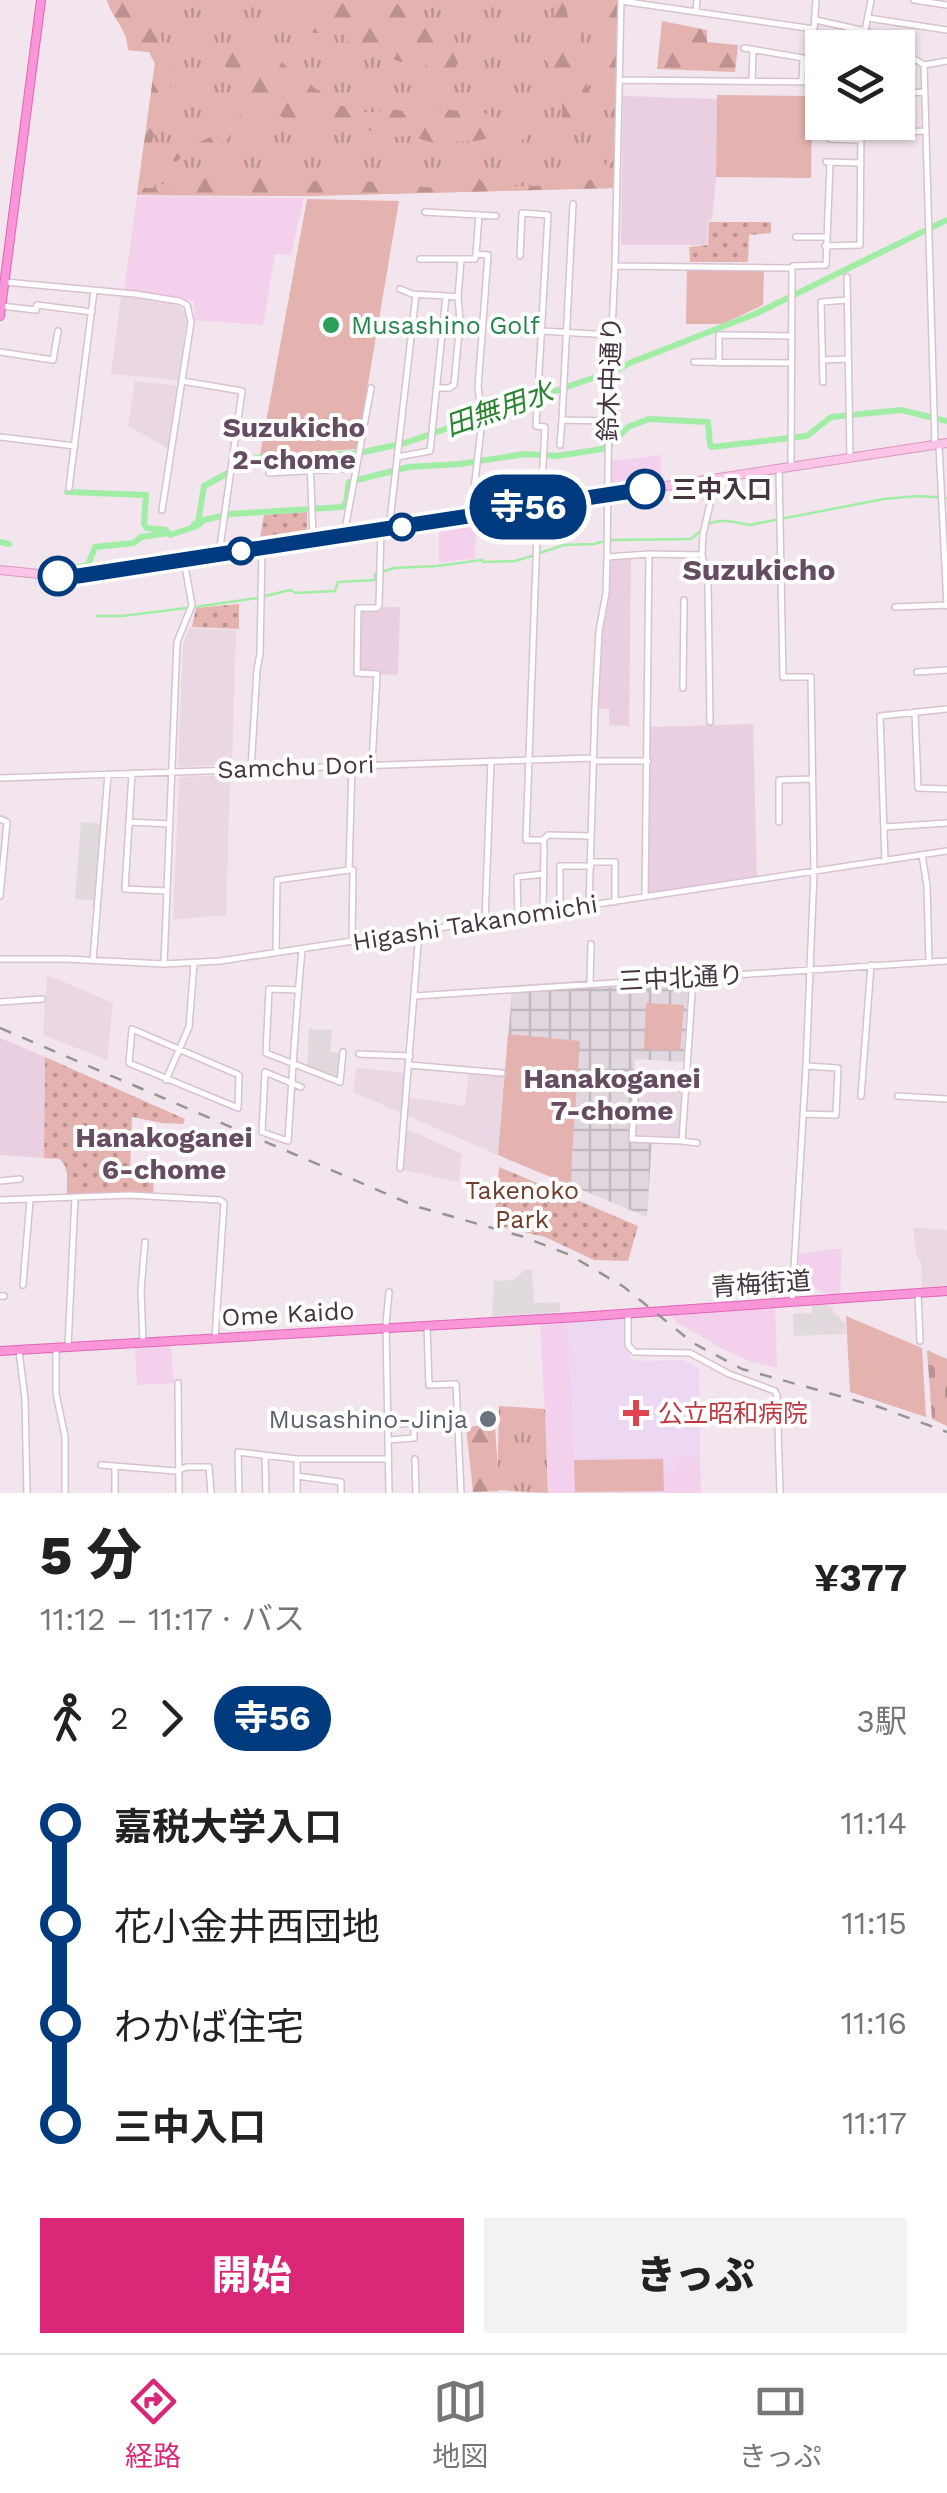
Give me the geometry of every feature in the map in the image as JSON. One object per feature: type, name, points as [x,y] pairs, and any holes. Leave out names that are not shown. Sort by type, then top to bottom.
[{"type":"main road","points":[[0,316],[41,0]]},
{"type":"main road","points":[[0,570],[68,577],[940,444]]},
{"type":"main road","name":"青梅街道","points":[[628,1313],[947,1291]]},
{"type":"main road","name":"Ome Kaido","points":[[0,1351],[628,1313]]},
{"type":"street","points":[[621,0],[814,29],[816,0]]},
{"type":"street","name":"鈴木中通り","points":[[590,905],[599,631],[606,593],[621,0]]},
{"type":"street","points":[[696,0],[696,11]]},
{"type":"street","points":[[865,30],[870,0]]},
{"type":"street","points":[[914,0],[947,5]]},
{"type":"street","points":[[868,18],[947,30]]},
{"type":"street","points":[[814,20],[856,30]]},
{"type":"street","points":[[744,48],[802,58],[802,81]]},
{"type":"street","points":[[752,81],[753,50]]},
{"type":"street","points":[[915,60],[924,65],[947,61]]},
{"type":"street","points":[[895,608],[947,605],[940,444],[933,417],[924,65]]},
{"type":"street","points":[[619,80],[805,81]]},
{"type":"street","points":[[915,93],[924,92]]},
{"type":"street","points":[[915,132],[924,132]]},
{"type":"street","points":[[825,246],[860,245],[861,140]]},
{"type":"street","points":[[615,266],[826,266],[828,162],[861,163]]},
{"type":"street","points":[[560,445],[573,204]]},
{"type":"street","points":[[425,212],[496,216]]},
{"type":"street","points":[[520,256],[522,214],[548,215],[536,426],[545,427],[538,505],[526,840],[543,840],[548,835],[591,836]]},
{"type":"street","points":[[420,258],[475,259],[479,215]]},
{"type":"street","points":[[796,237],[826,237]]},
{"type":"street","points":[[471,516],[482,418],[478,387],[488,255],[476,254]]},
{"type":"street","points":[[438,388],[454,385],[461,260]]},
{"type":"street","points":[[790,266],[791,467]]},
{"type":"street","points":[[847,278],[850,458]]},
{"type":"street","points":[[4,282],[135,294],[187,304],[191,322],[162,510]]},
{"type":"street","points":[[400,289],[458,297]]},
{"type":"street","points":[[69,488],[94,291]]},
{"type":"street","points":[[372,764],[376,674],[357,673],[358,608],[379,605],[385,529],[396,470],[416,294]]},
{"type":"street","points":[[397,457],[430,451],[446,296]]},
{"type":"street","points":[[823,382],[821,302],[847,300]]},
{"type":"street","points":[[1,306],[36,310],[37,305],[92,312]]},
{"type":"street","points":[[0,352],[53,360],[58,331]]},
{"type":"street","points":[[542,331],[611,335]]},
{"type":"street","points":[[719,362],[719,335],[792,336]]},
{"type":"street","points":[[822,360],[848,359]]},
{"type":"street","points":[[694,362],[792,364]]},
{"type":"street","points":[[182,381],[242,390],[219,554]]},
{"type":"street","points":[[344,535],[371,388]]},
{"type":"street","points":[[562,420],[608,422]]},
{"type":"street","points":[[0,438],[75,446]]},
{"type":"street","points":[[310,459],[312,540]]},
{"type":"street","points":[[268,473],[356,468]]},
{"type":"street","points":[[779,470],[783,677],[811,677],[814,872],[792,1302]]},
{"type":"street","points":[[699,481],[710,504],[702,555],[708,582],[710,722]]},
{"type":"street","points":[[251,768],[260,654],[262,548]]},
{"type":"street","points":[[646,896],[649,554]]},
{"type":"street","points":[[607,557],[702,555]]},
{"type":"street","points":[[164,964],[177,642],[192,605],[184,560]]},
{"type":"street","points":[[683,688],[684,600]]},
{"type":"street","points":[[917,672],[947,670]]},
{"type":"street","points":[[885,861],[880,716],[947,709]]},
{"type":"street","points":[[915,712],[918,788],[947,788]]},
{"type":"street","points":[[486,921],[491,761]]},
{"type":"street","name":"Samchu Dori","points":[[0,778],[372,764],[648,761]]},
{"type":"street","points":[[349,870],[352,765]]},
{"type":"street","points":[[132,773],[125,889],[166,891]]},
{"type":"street","points":[[93,960],[108,774]]},
{"type":"street","points":[[779,822],[779,780],[812,779]]},
{"type":"street","points":[[0,819],[7,822],[0,896]]},
{"type":"street","points":[[130,822],[170,824]]},
{"type":"street","points":[[884,827],[947,823]]},
{"type":"street","points":[[542,913],[543,840]]},
{"type":"street","name":"Higashi Takanomichi","points":[[0,958],[194,964],[947,852]]},
{"type":"street","points":[[922,855],[929,962]]},
{"type":"street","points":[[560,910],[560,866],[615,862],[615,902]]},
{"type":"street","points":[[276,954],[277,880],[353,870],[352,942]]},
{"type":"street","points":[[518,916],[517,877],[544,874]]},
{"type":"street","points":[[400,1168],[419,932]]},
{"type":"street","points":[[590,983],[592,944]]},
{"type":"street","points":[[301,1087],[292,1083],[265,1072],[262,1132],[288,1141],[291,1105],[292,1083],[293,1062],[298,990],[302,950]]},
{"type":"street","name":"三中北通り","points":[[415,996],[947,961]]},
{"type":"street","points":[[166,1080],[189,1028],[194,964]]},
{"type":"street","points":[[861,1096],[871,965]]},
{"type":"street","points":[[682,1142],[693,978]]},
{"type":"street","points":[[298,990],[269,989],[266,1053],[340,1082],[343,1052]]},
{"type":"street","points":[[0,1002],[42,1000]]},
{"type":"street","points":[[132,1029],[239,1074],[238,1108],[166,1080],[129,1063],[132,1029]]},
{"type":"street","points":[[359,1054],[410,1056]]},
{"type":"street","points":[[409,1065],[502,1072]]},
{"type":"street","points":[[804,1114],[836,1115],[838,1068],[806,1066]]},
{"type":"street","points":[[686,1088],[636,1086],[632,1139],[697,1143]]},
{"type":"street","points":[[898,1096],[947,1099]]},
{"type":"street","points":[[0,1181],[20,1179]]},
{"type":"street","points":[[0,1200],[164,1196],[220,1200],[224,1203],[215,1338]]},
{"type":"street","points":[[68,1347],[75,1197]]},
{"type":"street","points":[[23,1285],[30,1200]]},
{"type":"street","points":[[142,1342],[141,1290],[146,1242]]},
{"type":"street","points":[[389,1292],[389,1493]]},
{"type":"street","points":[[918,1293],[920,1341]]},
{"type":"street","points":[[628,1313],[628,1345],[634,1352],[690,1354],[729,1374],[774,1390],[780,1493]]},
{"type":"street","points":[[427,1326],[429,1385],[456,1384],[460,1493]]},
{"type":"street","points":[[56,1348],[56,1393],[65,1437],[65,1493]]},
{"type":"street","points":[[19,1350],[25,1398],[27,1493]]},
{"type":"street","points":[[178,1383],[180,1493]]},
{"type":"street","points":[[388,1424],[414,1424],[414,1438],[388,1440]]},
{"type":"street","points":[[239,1493],[238,1452],[297,1459],[388,1459]]},
{"type":"street","points":[[265,1455],[266,1493]]},
{"type":"street","points":[[297,1459],[297,1493]]},
{"type":"street","points":[[415,1460],[416,1493]]},
{"type":"street","points":[[115,1493],[116,1464]]},
{"type":"street","points":[[101,1465],[176,1471],[210,1466],[211,1493]]},
{"type":"street","points":[[297,1476],[341,1482],[341,1493]]},
{"type":"shaded area","points":[[623,96],[717,99],[716,177],[707,245],[621,245]]},
{"type":"shaded area","points":[[137,196],[304,198],[291,255],[275,254],[263,325],[195,320],[194,301],[124,291]]},
{"type":"shaded area","points":[[121,296],[175,304],[185,312],[179,380],[111,374]]},
{"type":"shaded area","points":[[135,381],[177,387],[171,450],[128,426]]},
{"type":"shaded area","points":[[661,455],[661,480],[611,486],[612,461]]},
{"type":"shaded area","points":[[474,523],[473,559],[439,562],[439,528]]},
{"type":"shaded area","points":[[631,557],[629,726],[609,725],[609,709],[597,709],[611,560]]},
{"type":"shaded area","points":[[400,607],[398,675],[357,673],[358,608]]},
{"type":"shaded area","points":[[189,628],[236,630],[232,764],[178,767],[183,645]]},
{"type":"shaded area","points":[[753,724],[757,878],[649,893],[647,727]]},
{"type":"shaded area","points":[[230,775],[226,915],[173,920],[179,777]]},
{"type":"shaded area","points":[[81,822],[102,824],[95,901],[75,899]]},
{"type":"shaded area","points":[[47,975],[113,1003],[107,1060],[43,1035]]},
{"type":"shaded area","points":[[691,978],[683,1062],[635,1059],[629,1137],[652,1139],[647,1217],[498,1155],[512,992]]},
{"type":"shaded area","points":[[309,1029],[332,1030],[330,1052],[342,1053],[339,1080],[307,1066]]},
{"type":"shaded area","points":[[0,1038],[45,1057],[44,1158],[0,1155]]},
{"type":"shaded area","points":[[356,1068],[408,1073],[408,1097],[465,1106],[469,1073],[504,1075],[498,1155],[353,1092]]},
{"type":"shaded area","points":[[635,1086],[684,1089],[680,1139],[631,1137]]},
{"type":"shaded area","points":[[407,1129],[462,1154],[459,1182],[402,1170]]},
{"type":"shaded area","points":[[913,1228],[947,1230],[947,1286],[922,1288]]},
{"type":"shaded area","points":[[842,1249],[840,1294],[827,1294],[798,1281],[799,1254]]},
{"type":"shaded area","points":[[525,1270],[532,1270],[534,1303],[560,1302],[560,1312],[492,1317],[494,1281],[513,1280]]},
{"type":"shaded area","points":[[812,1305],[833,1309],[845,1322],[846,1334],[794,1336],[793,1314],[812,1313]]},
{"type":"shaded area","points":[[775,1307],[777,1368],[723,1349],[668,1313]]},
{"type":"shaded area","name":"公立昭和病院","points":[[625,1318],[627,1351],[632,1359],[683,1360],[699,1369],[700,1457],[674,1457],[674,1471],[665,1471],[664,1457],[574,1459],[567,1321]]},
{"type":"shaded area","points":[[567,1321],[674,1470],[674,1457],[700,1457],[701,1493],[512,1493],[549,1492],[540,1322]],"holes":[[[663,1459],[663,1491],[575,1492],[575,1460]]]},
{"type":"shaded area","points":[[168,1345],[174,1383],[137,1385],[135,1347]]},
{"type":"green space","points":[[107,0],[620,0],[615,188],[305,196],[137,195],[155,64],[149,52],[128,50],[126,36]]},
{"type":"green space","points":[[107,0],[144,0],[170,54],[173,96],[164,112],[153,115],[152,142],[161,148],[185,146],[225,128],[230,136],[176,162],[167,157],[158,165],[147,165],[142,170],[141,184],[153,188],[176,180],[263,174],[308,184],[322,178],[405,182],[428,187],[458,177],[461,172],[507,186],[563,184],[594,178],[612,152],[610,100],[600,50],[600,0],[620,0],[615,188],[305,196],[137,195],[155,63],[149,52],[128,50],[126,36]]},
{"type":"green space","points":[[287,0],[386,0],[403,5],[445,41],[453,43],[460,58],[453,69],[433,73],[423,62],[401,62],[352,44],[345,35],[303,32]]},
{"type":"green space","points":[[555,0],[565,0],[568,19],[579,30],[581,79],[587,84],[586,115],[557,136],[554,135],[562,123],[562,102],[556,96],[554,76],[544,59],[554,23]]},
{"type":"green space","points":[[662,21],[707,30],[707,42],[738,45],[735,72],[657,69]]},
{"type":"green space","points":[[231,44],[250,52],[261,44],[289,69],[301,72],[320,91],[322,99],[333,105],[365,112],[432,108],[489,114],[508,128],[525,131],[525,136],[514,143],[494,137],[433,143],[411,136],[394,137],[385,130],[292,126],[281,116],[255,123],[240,136],[234,133],[240,116],[236,85],[220,57],[219,47]]},
{"type":"green space","points":[[717,95],[805,96],[805,140],[811,140],[811,178],[716,177]]},
{"type":"green space","name":"Musashino Golf","points":[[307,199],[399,201],[357,449],[260,455]]},
{"type":"green space","points":[[709,222],[771,222],[771,233],[749,235],[748,262],[690,262],[689,247],[708,245]]},
{"type":"green space","points":[[687,269],[764,271],[763,305],[723,324],[686,324]]},
{"type":"green space","points":[[307,512],[307,533],[260,538],[264,515]]},
{"type":"green space","points":[[239,604],[239,629],[192,627],[196,608]]},
{"type":"green space","points":[[646,1003],[684,1005],[680,1051],[644,1049]]},
{"type":"green space","points":[[508,1034],[580,1041],[570,1185],[498,1155]]},
{"type":"green space","points":[[45,1057],[185,1119],[183,1124],[132,1117],[130,1174],[154,1175],[153,1197],[67,1199],[65,1166],[60,1159],[44,1158]]},
{"type":"green space","name":"Takenoko Park","points":[[499,1167],[638,1226],[628,1261],[594,1260],[545,1237],[494,1225]]},
{"type":"green space","points":[[846,1316],[922,1348],[926,1417],[850,1392]]},
{"type":"green space","points":[[927,1350],[947,1359],[947,1426],[932,1419]]},
{"type":"green space","points":[[499,1406],[545,1409],[548,1493],[497,1490]]},
{"type":"green space","points":[[495,1424],[499,1491],[473,1492],[466,1427]]},
{"type":"green space","points":[[663,1459],[664,1491],[575,1492],[574,1460]]},
{"type":"waterway","name":"田無用水","points":[[194,524],[198,523],[204,486],[256,458],[359,453],[405,443],[616,370],[755,314],[947,220]]},
{"type":"waterway","points":[[67,492],[146,495],[144,524],[147,528],[166,530],[170,535],[230,514],[342,507],[349,482],[409,467],[602,449],[628,427],[649,419],[708,422],[712,447],[807,436],[831,417],[901,410],[947,421]]},
{"type":"waterway","points":[[708,524],[723,521],[749,525],[884,499],[947,498]]},
{"type":"waterway","points":[[540,553],[564,545],[609,540],[691,539],[702,530]]},
{"type":"waterway","name":"田無用水","points":[[73,568],[88,565],[95,547],[134,543],[141,537],[168,533]]},
{"type":"waterway","points":[[0,542],[9,544]]},
{"type":"waterway","points":[[195,607],[290,590],[335,591],[338,582],[375,580],[375,574],[394,568],[515,561],[532,556]]},
{"type":"waterway","points":[[97,616],[187,608]]},
{"type":"railway","points":[[0,1028],[415,1206],[524,1237],[570,1255],[624,1287],[693,1343],[742,1369],[879,1407],[947,1432]]},
{"type":"bus line","name":"寺56","points":[[58,576],[645,489]]},
{"type":"place","name":"Musashino Golf","points":[[331,325]]},
{"type":"place","name":"三中入口","points":[[645,489]]},
{"type":"place","name":"公立昭和病院","points":[[636,1413]]},
{"type":"place","name":"Musashino-Jinja","points":[[488,1419]]},
{"type":"district","name":"Suzukicho 2-chome","points":[[294,443]]},
{"type":"district","name":"Suzukicho","points":[[759,569]]},
{"type":"district","name":"Hanakoganei 7-chome","points":[[612,1094]]},
{"type":"district","name":"Hanakoganei 6-chome","points":[[164,1153]]}]
